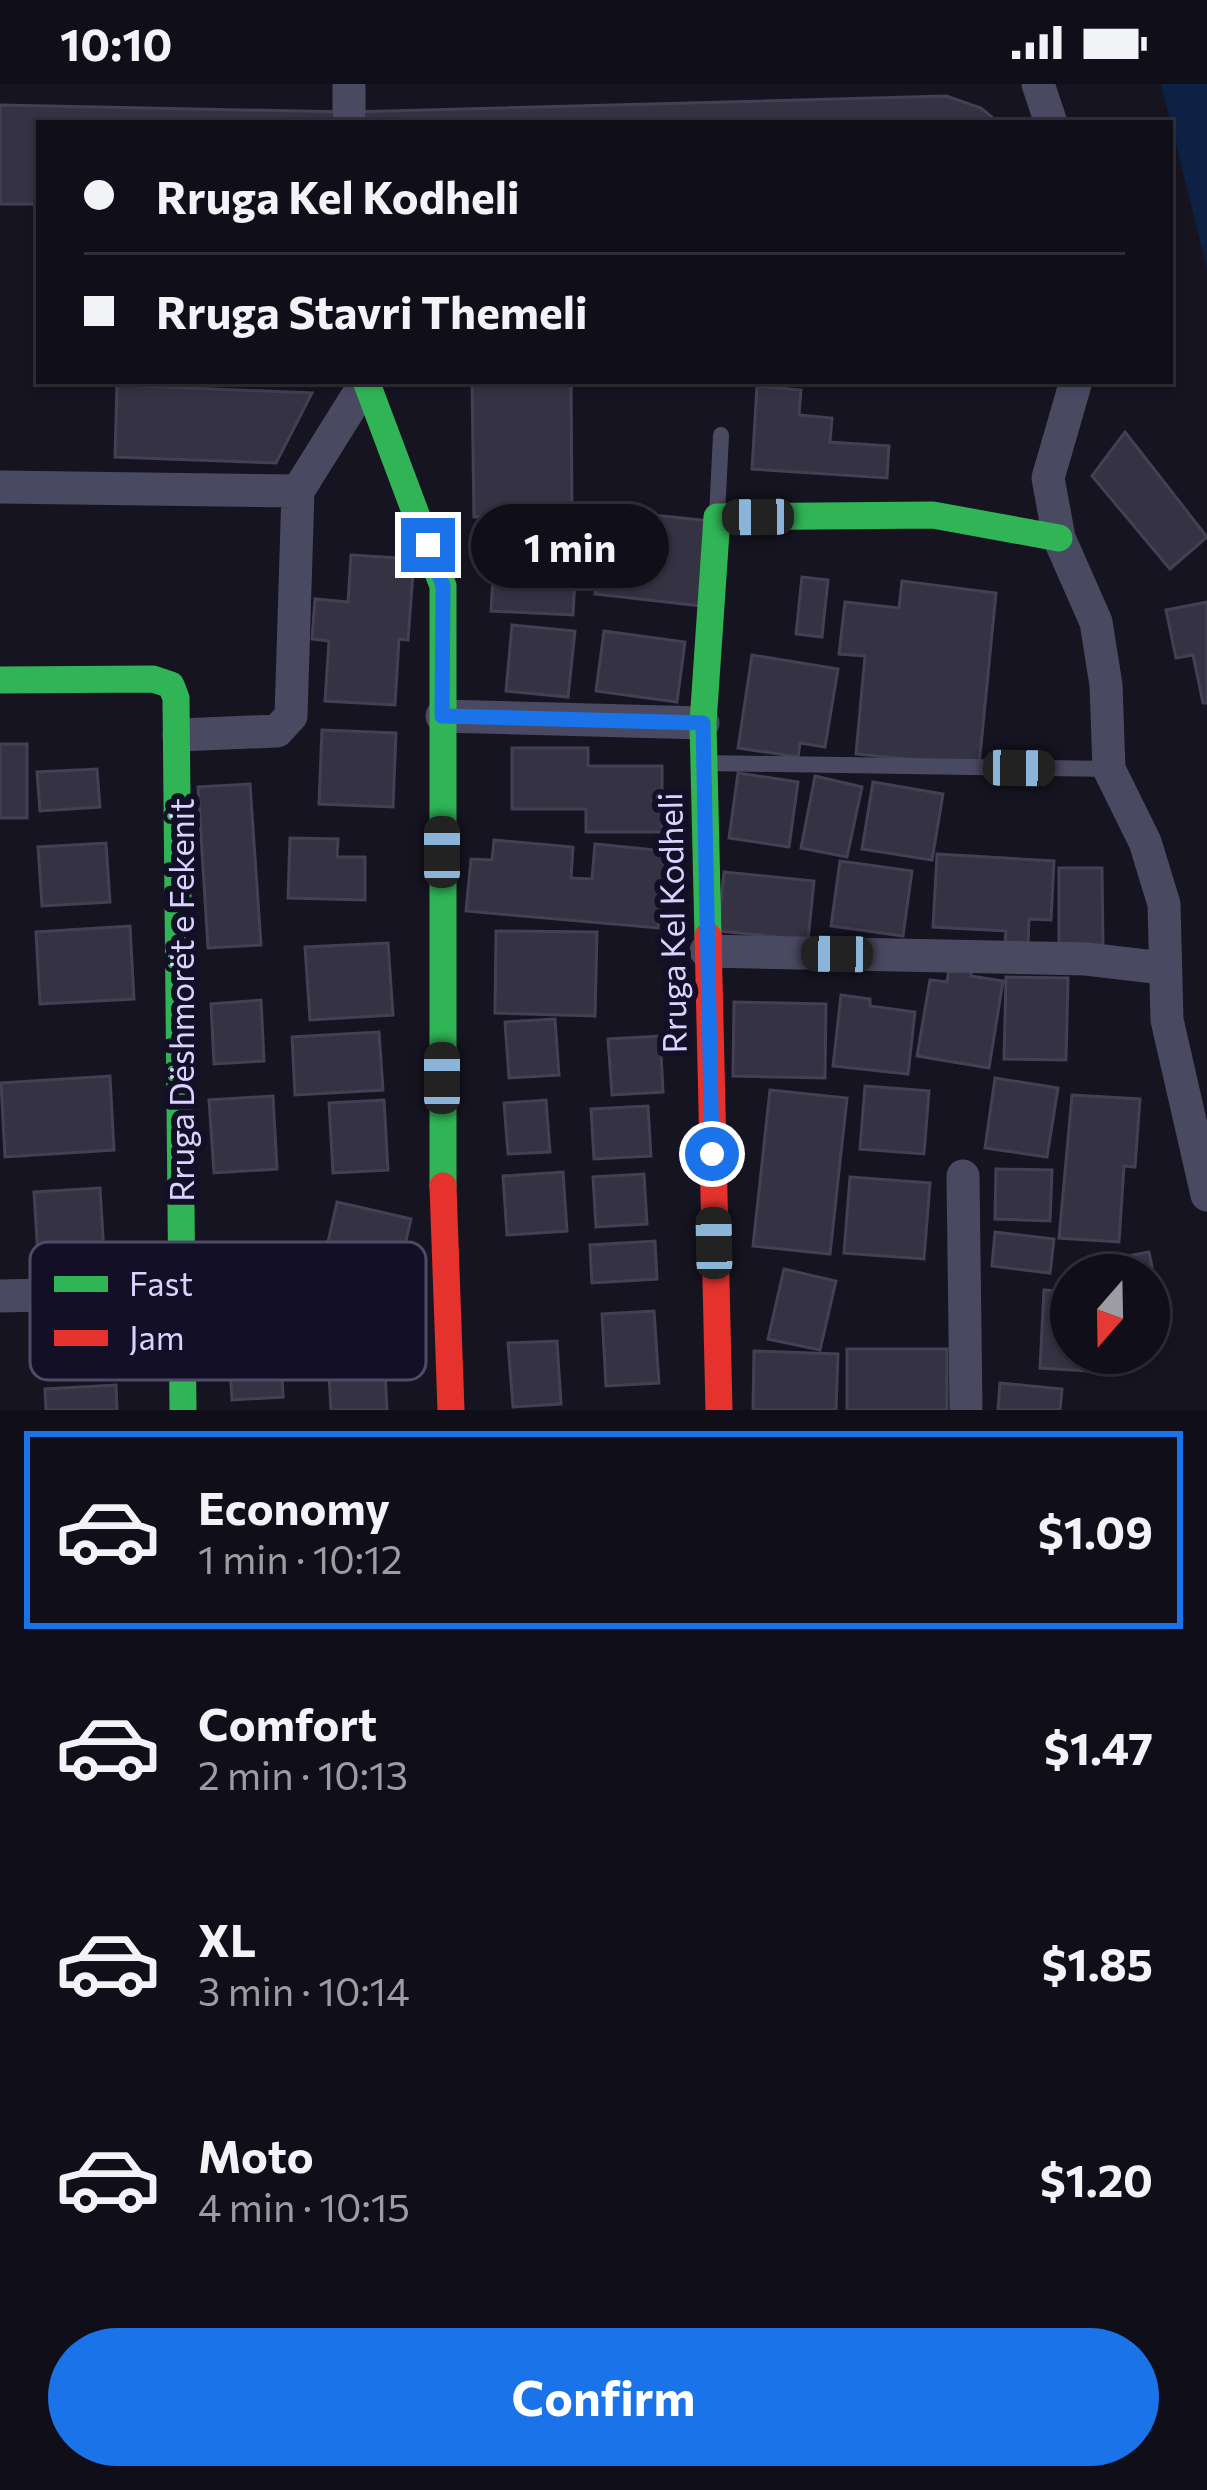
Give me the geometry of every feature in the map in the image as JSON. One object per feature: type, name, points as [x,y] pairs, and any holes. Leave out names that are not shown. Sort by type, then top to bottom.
[{"type":"street","points":[[1038,84],[1050,120]]},
{"type":"street","points":[[179,735],[277,731],[291,716],[298,491],[364,384]]},
{"type":"street","points":[[367,384],[443,586],[443,1190],[452,1410]]},
{"type":"street","points":[[1075,384],[1048,478],[1059,538],[1096,622],[1106,685],[1108,770],[1145,842],[1164,904],[1163,968],[1180,1091],[1207,1196]]},
{"type":"street","points":[[0,487],[298,491]]},
{"type":"street","points":[[717,517],[882,514],[1009,521],[1059,538]]},
{"type":"street","name":"Rruga Kel Kodheli","points":[[717,517],[703,723],[719,1410]]},
{"type":"street","name":"Rruga Dëshmorët e Fekenit","points":[[0,680],[153,680],[171,685],[179,735],[177,1009],[183,1242]]},
{"type":"street","points":[[442,716],[703,723]]},
{"type":"street","points":[[706,952],[1086,959],[1163,968]]},
{"type":"street","points":[[963,1176],[966,1410]]},
{"type":"street","points":[[0,1296],[30,1295]]},
{"type":"street","name":"Rruga Dëshmorët e Fekenit","points":[[183,1380],[183,1410]]},
{"type":"lane","name":"Rruga Kel Kodheli","points":[[717,517],[721,435]]},
{"type":"lane","points":[[704,763],[1108,770]]},
{"type":"water","points":[[1161,84],[1207,84],[1207,268],[1173,120]]},
{"type":"building","points":[[946,96],[981,108],[995,120],[36,120],[36,204],[0,204],[0,105],[349,112]]},
{"type":"building","points":[[472,384],[571,384],[572,516],[474,517]]},
{"type":"building","points":[[117,385],[312,393],[276,463],[115,457]]},
{"type":"building","points":[[757,386],[801,390],[799,415],[832,418],[830,442],[889,446],[887,478],[752,469]]},
{"type":"building","points":[[1125,432],[1207,537],[1170,569],[1092,476]]},
{"type":"building","points":[[604,510],[712,521],[702,606],[595,594]]},
{"type":"building","points":[[351,555],[414,559],[408,640],[399,639],[395,705],[325,701],[329,641],[312,639],[315,599],[348,602]]},
{"type":"building","points":[[494,558],[576,562],[573,615],[491,611]]},
{"type":"building","points":[[802,577],[828,580],[822,637],[796,634]]},
{"type":"building","points":[[902,581],[996,593],[979,766],[856,754],[865,656],[839,654],[845,602],[899,608]]},
{"type":"building","points":[[1207,602],[1207,703],[1203,703],[1193,655],[1176,658],[1166,610]]},
{"type":"building","points":[[512,625],[575,631],[568,697],[506,691]]},
{"type":"building","points":[[604,631],[685,642],[677,702],[596,691]]},
{"type":"building","points":[[752,655],[838,669],[825,747],[800,743],[798,757],[738,748]]},
{"type":"building","points":[[322,730],[396,733],[393,807],[319,804]]},
{"type":"building","points":[[0,744],[27,744],[27,818],[0,818]]},
{"type":"building","points":[[512,748],[588,748],[588,766],[662,766],[662,832],[586,832],[586,809],[512,809]]},
{"type":"building","points":[[97,769],[100,807],[40,811],[37,772]]},
{"type":"building","points":[[738,773],[798,782],[789,847],[729,838]]},
{"type":"building","points":[[815,776],[862,787],[847,857],[801,848]]},
{"type":"building","points":[[873,782],[943,794],[932,860],[862,849]]},
{"type":"building","points":[[250,784],[261,945],[208,948],[198,787]]},
{"type":"building","points":[[290,838],[338,839],[337,857],[365,857],[365,900],[288,898]]},
{"type":"building","points":[[494,840],[573,847],[571,878],[592,879],[595,844],[666,851],[658,928],[466,911],[471,859],[492,860]]},
{"type":"building","points":[[106,843],[110,902],[42,906],[38,847]]},
{"type":"building","points":[[937,854],[1054,861],[1051,920],[1029,919],[1028,946],[1005,944],[1006,931],[933,927]]},
{"type":"building","points":[[840,861],[912,871],[903,936],[831,926]]},
{"type":"building","points":[[1059,868],[1102,868],[1103,945],[1059,946]]},
{"type":"building","points":[[724,872],[814,881],[808,940],[718,931]]},
{"type":"building","points":[[130,926],[134,999],[40,1004],[36,932]]},
{"type":"building","points":[[496,931],[597,932],[595,1016],[495,1013]]},
{"type":"building","points":[[388,943],[393,1015],[310,1020],[305,947]]},
{"type":"building","points":[[950,962],[972,966],[971,976],[1003,981],[989,1068],[917,1056],[930,980],[947,982]]},
{"type":"building","points":[[1006,977],[1068,978],[1066,1060],[1004,1059]]},
{"type":"building","points":[[841,995],[870,999],[870,1006],[915,1012],[908,1074],[833,1066]]},
{"type":"building","points":[[261,1000],[264,1061],[214,1064],[211,1004]]},
{"type":"building","points":[[734,1002],[826,1004],[825,1078],[733,1076]]},
{"type":"building","points":[[555,1019],[559,1075],[509,1078],[505,1022]]},
{"type":"building","points":[[379,1032],[383,1090],[295,1095],[292,1037]]},
{"type":"building","points":[[660,1036],[663,1092],[612,1095],[608,1039]]},
{"type":"building","points":[[110,1076],[114,1150],[5,1157],[1,1083]]},
{"type":"building","points":[[995,1078],[1058,1088],[1047,1157],[985,1148]]},
{"type":"building","points":[[865,1086],[929,1091],[924,1154],[860,1149]]},
{"type":"building","points":[[770,1090],[847,1098],[830,1254],[753,1246]]},
{"type":"building","points":[[1072,1095],[1140,1099],[1135,1167],[1124,1166],[1119,1242],[1059,1238]]},
{"type":"building","points":[[273,1096],[277,1169],[214,1173],[209,1100]]},
{"type":"building","points":[[384,1100],[388,1170],[333,1173],[329,1103]]},
{"type":"building","points":[[546,1100],[550,1152],[508,1154],[504,1103]]},
{"type":"building","points":[[648,1106],[651,1156],[594,1159],[591,1109]]},
{"type":"building","points":[[996,1169],[1052,1170],[1050,1221],[995,1219]]},
{"type":"building","points":[[563,1172],[567,1231],[507,1235],[503,1176]]},
{"type":"building","points":[[644,1174],[647,1224],[596,1227],[593,1177]]},
{"type":"building","points":[[850,1177],[930,1183],[924,1259],[844,1253]]},
{"type":"building","points":[[100,1188],[103,1242],[37,1242],[34,1192]]},
{"type":"building","points":[[337,1202],[411,1219],[406,1242],[328,1242]]},
{"type":"building","points":[[995,1232],[1054,1239],[1050,1273],[992,1266]]},
{"type":"building","points":[[655,1241],[657,1279],[592,1283],[590,1245]]},
{"type":"building","points":[[784,1269],[836,1281],[820,1350],[768,1339]]},
{"type":"building","points":[[1044,1290],[1050,1290],[1050,1369],[1040,1368]]},
{"type":"building","points":[[654,1311],[659,1383],[606,1386],[602,1314]]},
{"type":"building","points":[[557,1341],[561,1404],[513,1407],[508,1343]]},
{"type":"building","points":[[847,1349],[947,1349],[947,1410],[847,1410]]},
{"type":"building","points":[[754,1351],[838,1354],[836,1410],[753,1410]]},
{"type":"building","points":[[231,1380],[282,1380],[283,1397],[232,1400]]},
{"type":"building","points":[[329,1380],[385,1380],[387,1410],[331,1410]]},
{"type":"building","points":[[1000,1383],[1062,1389],[1060,1410],[998,1410]]},
{"type":"building","points":[[116,1385],[117,1410],[46,1410],[45,1389]]},
{"type":"traffic: fast","points":[[367,384],[443,586],[443,1186]]},
{"type":"traffic: fast","points":[[708,936],[703,723],[717,517],[933,515],[1059,538]]},
{"type":"traffic: fast","points":[[0,680],[153,679],[171,685],[176,698],[181,1242]]},
{"type":"traffic: fast","points":[[183,1380],[183,1410]]},
{"type":"traffic: jam","points":[[708,936],[719,1410]]},
{"type":"traffic: jam","points":[[443,1186],[451,1410]]},
{"type":"route","points":[[428,545],[443,586],[442,716],[703,723],[712,1154]]}]
